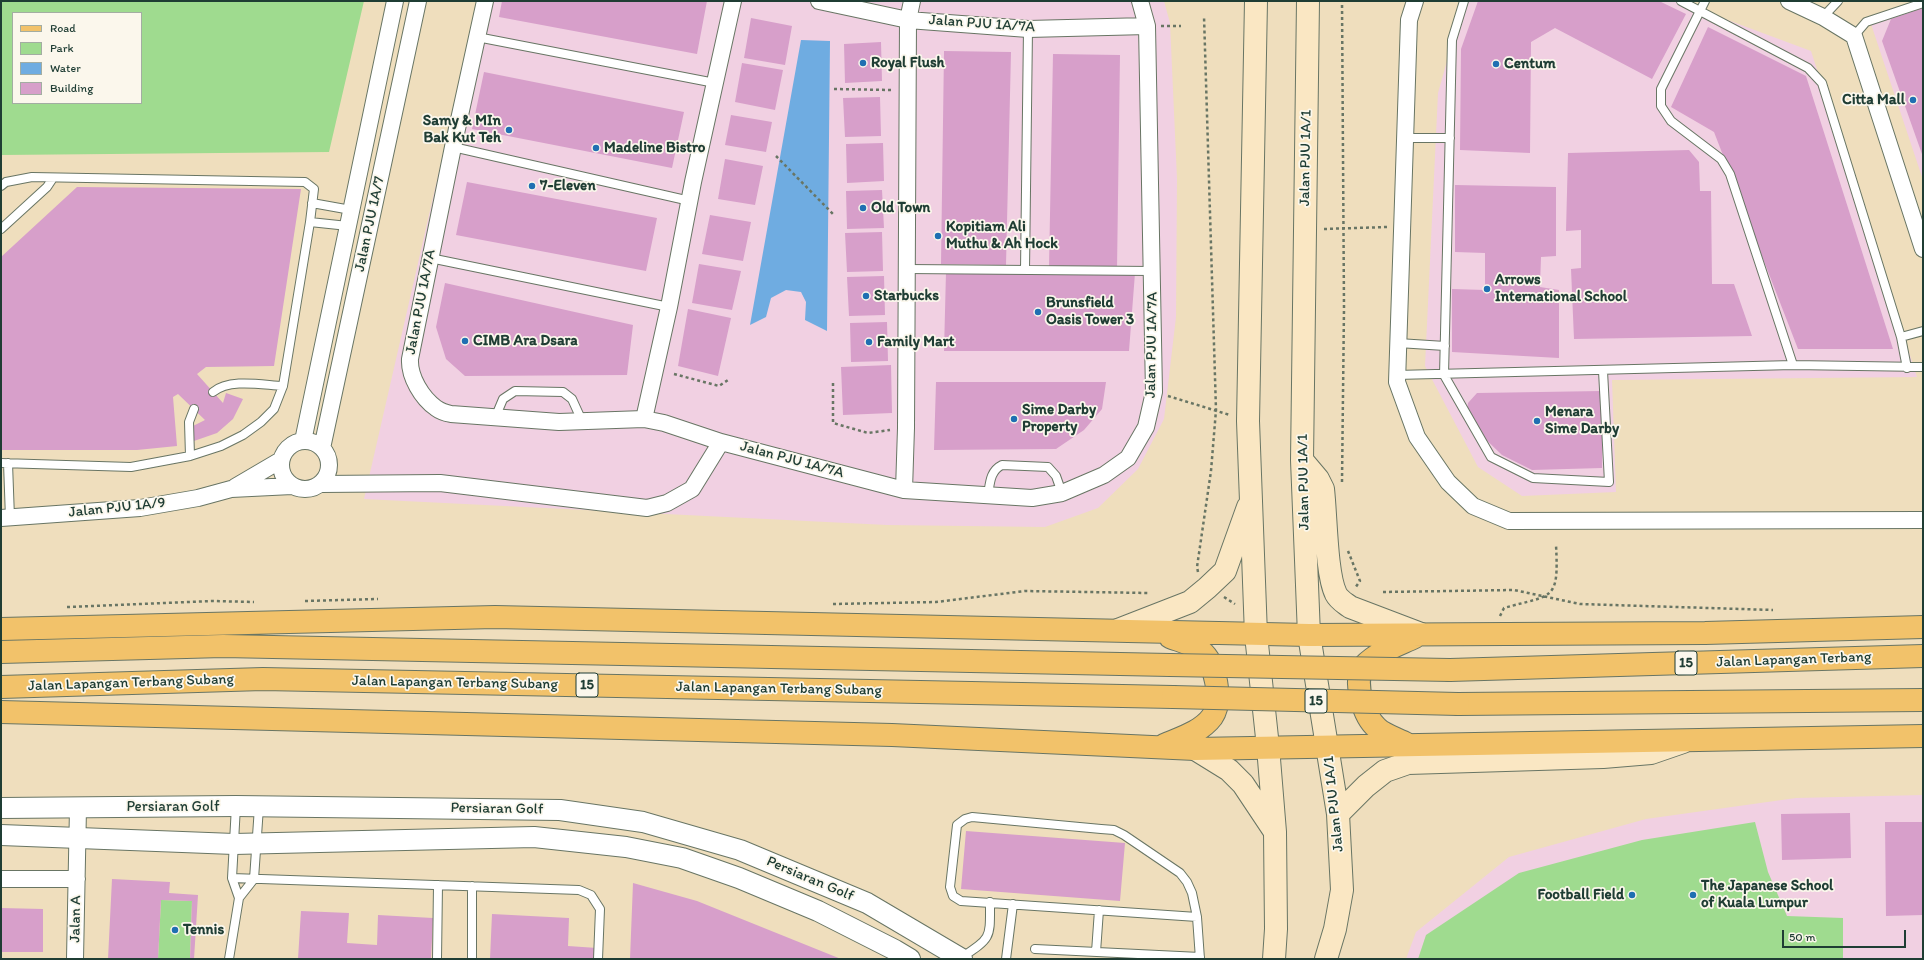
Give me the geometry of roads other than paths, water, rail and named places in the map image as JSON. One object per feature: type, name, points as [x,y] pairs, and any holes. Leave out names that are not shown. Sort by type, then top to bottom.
[{"type":"main road","points":[[1256,1],[1248,421],[1255,625],[1268,747],[1275,832],[1276,930],[1274,959]]},
{"type":"main road","name":"Jalan PJU 1A/1","points":[[1308,1],[1302,460],[1309,635],[1338,814],[1342,890],[1335,929],[1326,959]]},
{"type":"main road","points":[[1302,460],[1318,479],[1323,489],[1330,568],[1336,594],[1342,602],[1350,607],[1422,634]]},
{"type":"main road","points":[[1115,631],[1190,602],[1225,571],[1251,497]]},
{"type":"main road","points":[[1,629],[495,617],[1155,632],[1255,625],[1309,635],[1705,633],[1923,628]]},
{"type":"main road","points":[[1155,632],[1186,643],[1201,651],[1213,668],[1217,687],[1217,704],[1211,718],[1193,733],[1158,747]]},
{"type":"main road","points":[[1408,745],[1377,728],[1366,713],[1361,700],[1359,682],[1363,667],[1376,656],[1422,634]]},
{"type":"main road","name":"Jalan Lapangan Terbang Subang","points":[[1,652],[223,646],[1450,670]]},
{"type":"main road","name":"Jalan Lapangan Terbang","points":[[1450,670],[1923,656]]},
{"type":"main road","name":"Jalan Lapangan Terbang Subang","points":[[1,687],[263,679],[1458,704],[1923,700]]},
{"type":"main road","points":[[1,712],[892,735],[1195,749],[1923,736]]},
{"type":"main road","points":[[1338,814],[1366,786],[1385,772],[1408,763],[1603,757],[1651,753],[1688,740]]},
{"type":"main road","points":[[1195,749],[1229,770],[1243,784],[1275,832]]},
{"type":"street","name":"Jalan PJU 1A/7","points":[[303,441],[395,1]]},
{"type":"street","name":"Jalan PJU 1A/7","points":[[322,448],[418,1]]},
{"type":"street","name":"Jalan PJU 1A/7A","points":[[485,1],[453,147],[410,359],[412,375],[423,395],[436,409],[451,414],[559,422],[644,418],[664,422],[721,442],[904,490],[1032,498],[1062,493],[1104,475],[1128,458],[1146,427],[1154,392],[1153,271],[1147,26],[1140,1]]},
{"type":"street","points":[[644,418],[669,307],[690,200],[733,1]]},
{"type":"street","name":"Jalan PJU 1A/7A","points":[[819,1],[908,20],[1028,29],[1147,26]]},
{"type":"street","points":[[904,490],[906,428],[908,20],[912,1]]},
{"type":"street","points":[[1415,1],[1409,20],[1396,382],[1417,437],[1448,482],[1473,506],[1509,521],[1923,520]]},
{"type":"street","points":[[1789,1],[1823,17],[1854,36],[1923,249]]},
{"type":"street","points":[[321,484],[329,469],[329,461],[322,448],[313,442],[303,441],[289,448],[281,460],[281,470],[285,479],[292,486],[302,489],[312,489],[321,484],[440,483],[647,508],[667,503],[692,489],[721,442]]},
{"type":"street","name":"Jalan PJU 1A/9","points":[[231,489],[281,460]]},
{"type":"street","name":"Jalan PJU 1A/9","points":[[5,518],[140,508],[198,498],[231,489],[292,486]]},
{"type":"street","name":"Persiaran Golf","points":[[1,808],[236,806],[560,810],[643,822],[740,850],[867,903],[961,959]]},
{"type":"street","name":"Jalan A","points":[[75,959],[78,808]]},
{"type":"street","name":"Persiaran Golf","points":[[1,835],[234,844],[534,837],[626,847],[682,858],[739,878],[818,911],[910,959]]},
{"type":"street","points":[[739,878],[736,866],[736,856],[740,850]]},
{"type":"street","name":"Jalan A","points":[[1,879],[77,879]]},
{"type":"lane","points":[[1464,1],[1452,40],[1444,375],[1491,457],[1533,478],[1609,482],[1603,371]]},
{"type":"lane","points":[[1681,1],[1808,68],[1822,83],[1901,337],[1907,368]]},
{"type":"lane","points":[[1705,1],[1662,89],[1662,106],[1671,121],[1721,159],[1730,174],[1793,365]]},
{"type":"lane","points":[[1823,17],[1838,1]]},
{"type":"lane","points":[[1854,36],[1866,22],[1923,3]]},
{"type":"lane","points":[[1025,270],[1028,29]]},
{"type":"lane","points":[[477,37],[715,83]]},
{"type":"lane","points":[[1405,138],[1450,138]]},
{"type":"lane","points":[[453,147],[690,200]]},
{"type":"lane","points":[[1,186],[6,182],[32,177],[305,182],[314,189],[283,386],[274,409],[261,422],[243,435],[221,446],[190,456],[131,467],[5,463],[5,518]]},
{"type":"lane","points":[[1,229],[47,187],[53,178]]},
{"type":"lane","points":[[312,203],[352,210]]},
{"type":"lane","points":[[310,222],[348,226]]},
{"type":"lane","points":[[430,258],[669,307]]},
{"type":"lane","points":[[907,269],[1153,271]]},
{"type":"lane","points":[[1901,337],[1923,331]]},
{"type":"lane","points":[[1398,343],[1445,346]]},
{"type":"lane","points":[[1396,375],[1603,371],[1793,365],[1907,368],[1923,367]]},
{"type":"lane","points":[[213,392],[220,386],[228,384],[283,386]]},
{"type":"lane","points":[[495,418],[503,399],[514,391],[563,392],[572,399],[582,421]]},
{"type":"lane","points":[[190,456],[188,422],[194,409]]},
{"type":"lane","points":[[988,495],[991,477],[997,468],[1002,465],[1048,467],[1056,476],[1062,493]]},
{"type":"lane","points":[[229,959],[239,898],[232,878],[236,806]]},
{"type":"lane","points":[[239,898],[254,879],[258,807]]},
{"type":"lane","points":[[1035,949],[1200,958],[1197,917],[1192,894],[1180,873],[1124,835],[1114,830],[965,818],[957,826],[955,832],[951,891],[953,896],[961,900],[1197,917]]},
{"type":"lane","points":[[232,878],[579,890],[591,895],[600,909],[598,959]]},
{"type":"lane","points":[[437,959],[438,885]]},
{"type":"lane","points":[[472,886],[472,959]]},
{"type":"lane","points":[[961,959],[981,945],[988,938],[990,928],[990,902]]},
{"type":"lane","points":[[1006,959],[1013,904]]},
{"type":"lane","points":[[1096,952],[1099,910]]},
{"type":"water","points":[[801,40],[830,41],[827,331],[805,320],[806,302],[801,292],[786,290],[771,298],[766,317],[750,325]]},
{"type":"place","name":"Royal Flush","points":[[863,63]]},
{"type":"place","name":"Centum","points":[[1496,64]]},
{"type":"place","name":"Citta Mall","points":[[1913,100]]},
{"type":"place","name":"Samy & MIn Bak Kut Teh","points":[[509,130]]},
{"type":"place","name":"Madeline Bistro","points":[[596,148]]},
{"type":"place","name":"7-Eleven","points":[[532,186]]},
{"type":"place","name":"Old Town","points":[[863,208]]},
{"type":"place","name":"Kopitiam Ali Muthu & Ah Hock","points":[[938,236]]},
{"type":"place","name":"Arrows International School","points":[[1487,289]]},
{"type":"place","name":"Starbucks","points":[[866,296]]},
{"type":"place","name":"Brunsfield Oasis Tower 3","points":[[1038,312]]},
{"type":"place","name":"CIMB Ara Dsara","points":[[465,341]]},
{"type":"place","name":"Family Mart","points":[[869,342]]},
{"type":"place","name":"Sime Darby Property","points":[[1014,419]]},
{"type":"place","name":"Menara Sime Darby","points":[[1537,421]]},
{"type":"place","name":"Football Field","points":[[1632,895]]},
{"type":"place","name":"The Japanese School of Kuala Lumpur","points":[[1693,895]]},
{"type":"place","name":"Tennis","points":[[175,930]]}]
